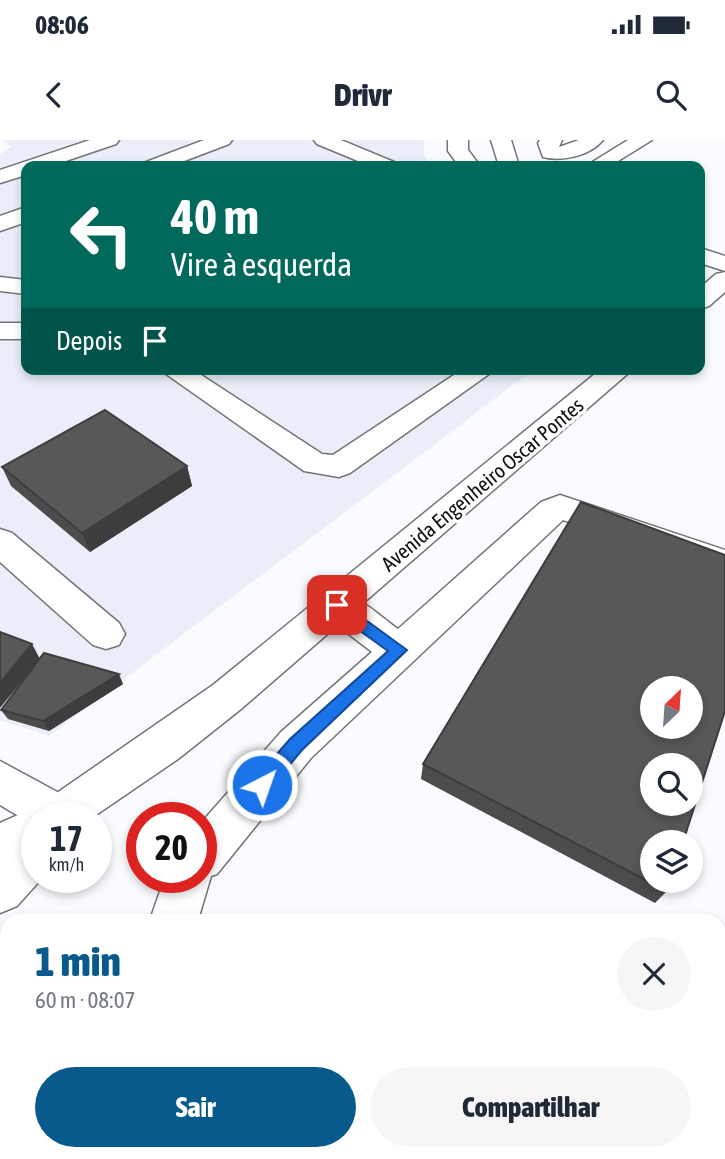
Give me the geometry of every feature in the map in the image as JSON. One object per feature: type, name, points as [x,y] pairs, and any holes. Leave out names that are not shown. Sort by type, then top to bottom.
[{"type":"main road","points":[[34,156],[52,159],[109,140]]},
{"type":"main road","points":[[166,161],[222,140]]},
{"type":"main road","points":[[324,140],[374,161]]},
{"type":"main road","points":[[458,140],[458,150],[466,161]]},
{"type":"main road","points":[[501,140],[507,161]]},
{"type":"main road","points":[[547,151],[574,152],[593,140]]},
{"type":"main road","points":[[605,161],[642,140]]},
{"type":"main road","points":[[619,161],[655,140]]},
{"type":"main road","points":[[332,161],[351,152]]},
{"type":"main road","points":[[0,177],[21,170]]},
{"type":"main road","points":[[0,225],[21,217]]},
{"type":"main road","points":[[705,247],[725,242]]},
{"type":"main road","points":[[705,257],[725,264]]},
{"type":"main road","points":[[705,297],[725,279]]},
{"type":"main road","points":[[0,284],[21,286]]},
{"type":"main road","points":[[0,331],[21,331]]},
{"type":"main road","points":[[182,375],[315,464],[339,466],[473,375]]},
{"type":"main road","name":"Avenida Engenheiro Oscar Pontes","points":[[84,802],[228,697],[612,375]]},
{"type":"main road","points":[[217,839],[296,745],[560,507],[725,563]]},
{"type":"main road","points":[[0,542],[106,634]]},
{"type":"main road","points":[[337,605],[399,650]]},
{"type":"main road","points":[[0,781],[29,802]]},
{"type":"main road","name":"Avenida Engenheiro Oscar Pontes","points":[[0,848],[21,838]]},
{"type":"main road","name":"Avenida Engenheiro Oscar Pontes","points":[[0,889],[21,864]]},
{"type":"main road","points":[[176,914],[183,893]]},
{"type":"shaded area","points":[[3,140],[424,140],[424,155],[428,161],[21,161],[21,375],[526,375],[49,736],[0,720],[0,154],[11,147]]},
{"type":"building","points":[[105,410],[187,466],[82,533],[2,467]]},
{"type":"building","points":[[581,502],[725,555],[725,711],[703,780],[703,753],[640,753],[640,816],[691,816],[687,830],[640,830],[640,877],[423,764]]},
{"type":"building","points":[[0,632],[32,644],[0,683]]},
{"type":"building","points":[[44,653],[119,674],[43,721],[1,710]]},
{"type":"route","points":[[262,785],[296,745],[399,650],[337,605]]}]
